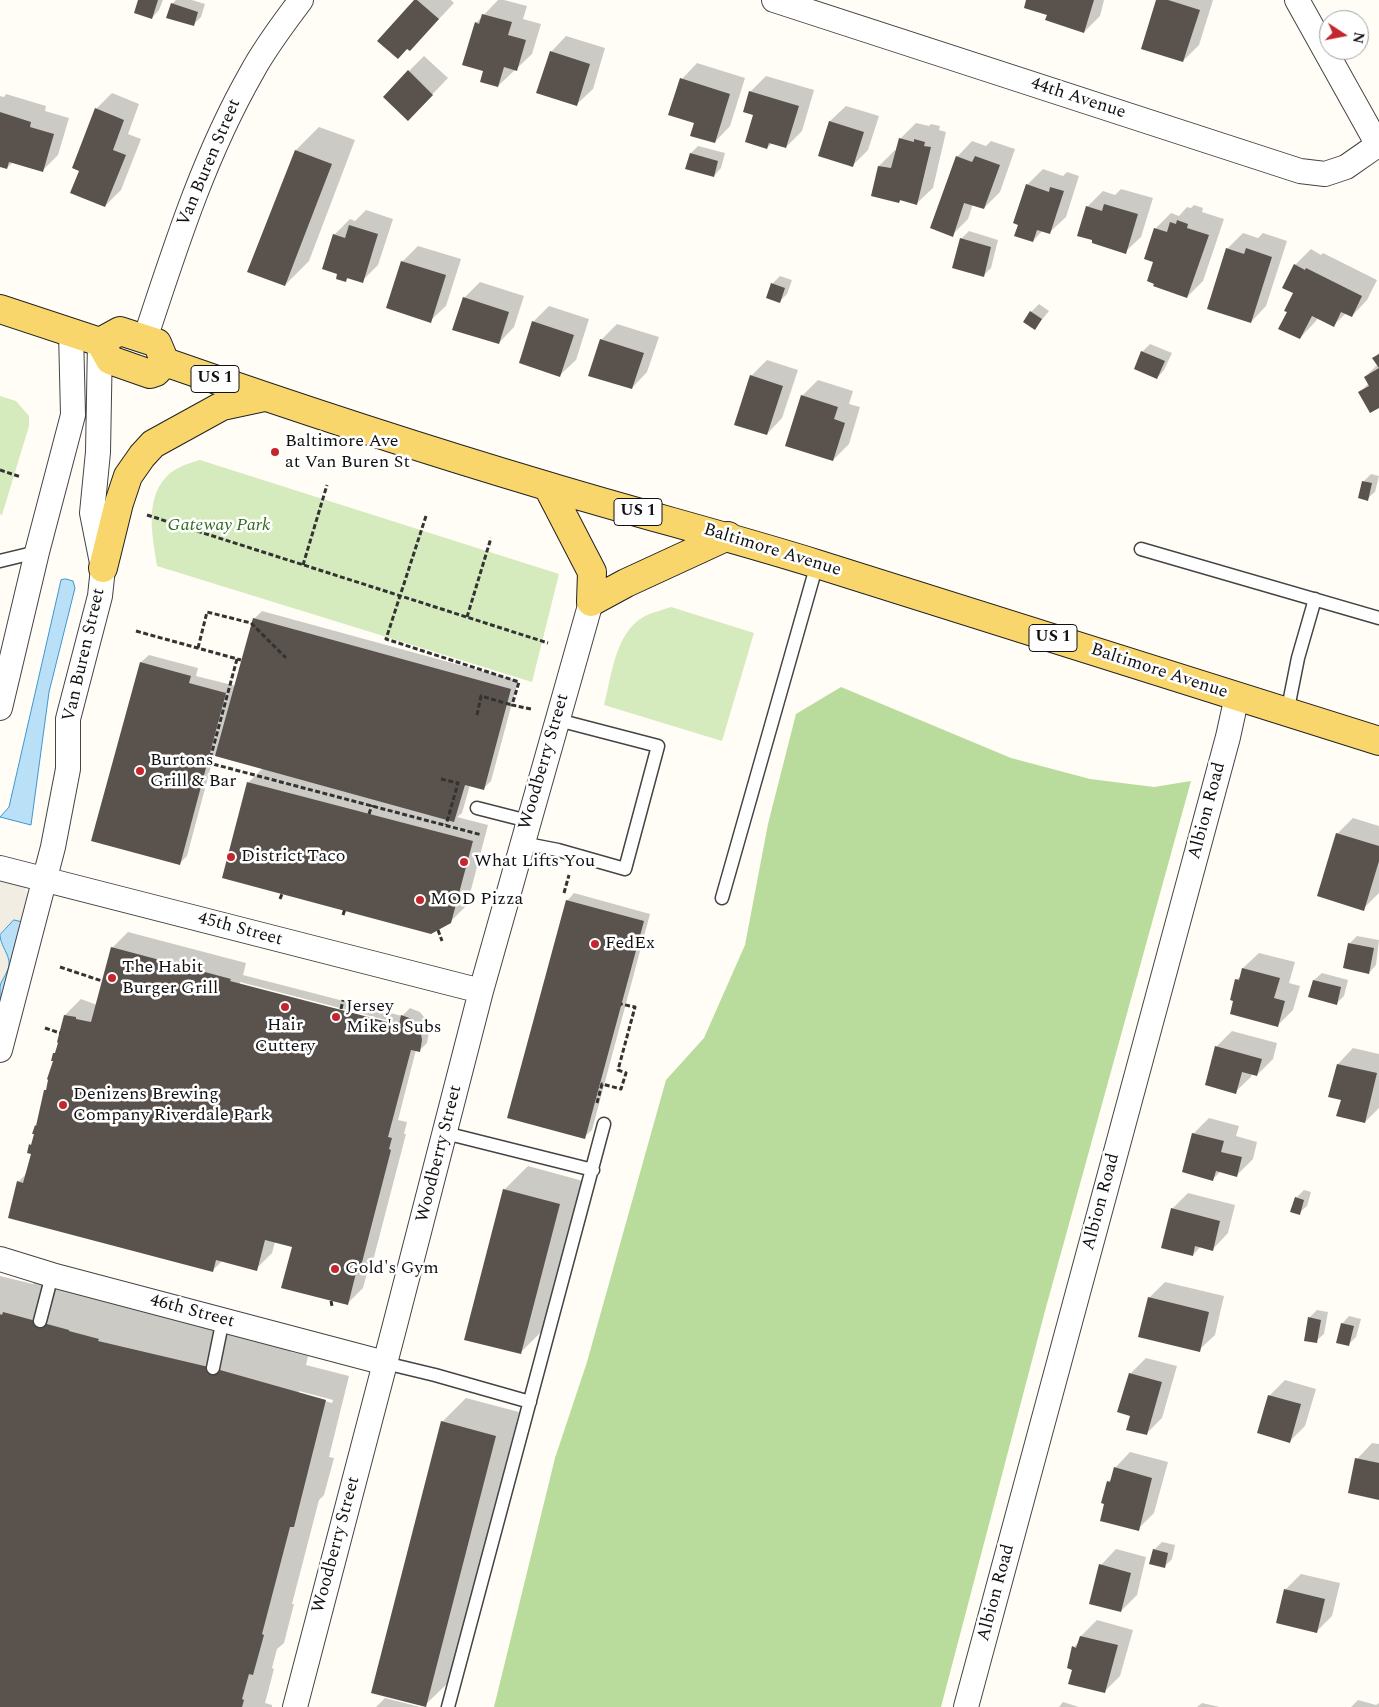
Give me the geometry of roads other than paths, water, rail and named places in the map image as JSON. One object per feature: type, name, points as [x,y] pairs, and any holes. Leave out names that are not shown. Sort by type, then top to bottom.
[{"type":"main road","points":[[0,309],[100,342],[110,360],[148,374],[154,373],[165,362],[157,343],[120,331],[100,342]]},
{"type":"main road","name":"Baltimore Avenue","points":[[165,362],[264,397],[548,487],[728,536],[1379,741]]},
{"type":"main road","points":[[104,568],[119,503],[128,476],[153,444],[222,406],[264,397]]},
{"type":"main road","points":[[548,487],[592,572],[591,602]]},
{"type":"main road","points":[[591,602],[626,583],[728,536]]},
{"type":"street","name":"Van Buren Street","points":[[145,339],[201,177],[224,127],[252,72],[270,42],[301,0]]},
{"type":"street","name":"44th Avenue","points":[[774,0],[1300,171],[1325,174],[1346,167],[1379,146]]},
{"type":"street","points":[[1297,0],[1379,146]]},
{"type":"street","points":[[0,708],[37,552],[73,415],[71,332]]},
{"type":"street","name":"Van Buren Street","points":[[0,1050],[54,847],[68,769],[68,718],[100,596],[104,568],[92,513],[99,433],[100,342]]},
{"type":"street","name":"Woodberry Street","points":[[295,1707],[481,992],[591,602]]},
{"type":"street","name":"Albion Road","points":[[966,1707],[1228,737],[1237,696]]},
{"type":"street","name":"45th Street","points":[[0,868],[481,992]]},
{"type":"street","name":"46th Street","points":[[0,1258],[52,1275],[385,1363]]},
{"type":"lane","points":[[1141,549],[1379,618]]},
{"type":"lane","points":[[0,561],[37,552]]},
{"type":"lane","points":[[722,898],[817,564]]},
{"type":"lane","points":[[1287,713],[1298,658],[1315,599]]},
{"type":"lane","points":[[477,808],[558,850],[625,869],[658,746],[558,720]]},
{"type":"lane","points":[[448,1707],[604,1124]]},
{"type":"lane","points":[[445,1133],[593,1170]]},
{"type":"lane","points":[[40,1321],[52,1275]]},
{"type":"lane","points":[[213,1368],[223,1319]]},
{"type":"lane","points":[[385,1363],[530,1402]]},
{"type":"water","points":[[61,580],[73,581],[75,588],[49,692],[31,825],[0,817],[9,807]]},
{"type":"water","points":[[14,920],[27,923],[0,1022],[0,986],[9,961],[0,935]]},
{"type":"place","name":"Baltimore Ave at Van Buren St","points":[[275,452]]},
{"type":"place","name":"Burtons Grill & Bar","points":[[140,771]]},
{"type":"place","name":"District Taco","points":[[231,857]]},
{"type":"place","name":"What Lifts You","points":[[464,862]]},
{"type":"place","name":"MOD Pizza","points":[[420,900]]},
{"type":"place","name":"FedEx","points":[[595,944]]},
{"type":"place","name":"The Habit Burger Grill","points":[[112,978]]},
{"type":"place","name":"Hair Cuttery","points":[[285,1007]]},
{"type":"place","name":"Jersey Mike's Subs","points":[[336,1017]]},
{"type":"place","name":"Denizens Brewing Company Riverdale Park","points":[[63,1105]]},
{"type":"place","name":"Gold's Gym","points":[[335,1269]]},
{"type":"park label","name":"Gateway Park","points":[[219,526]]}]
